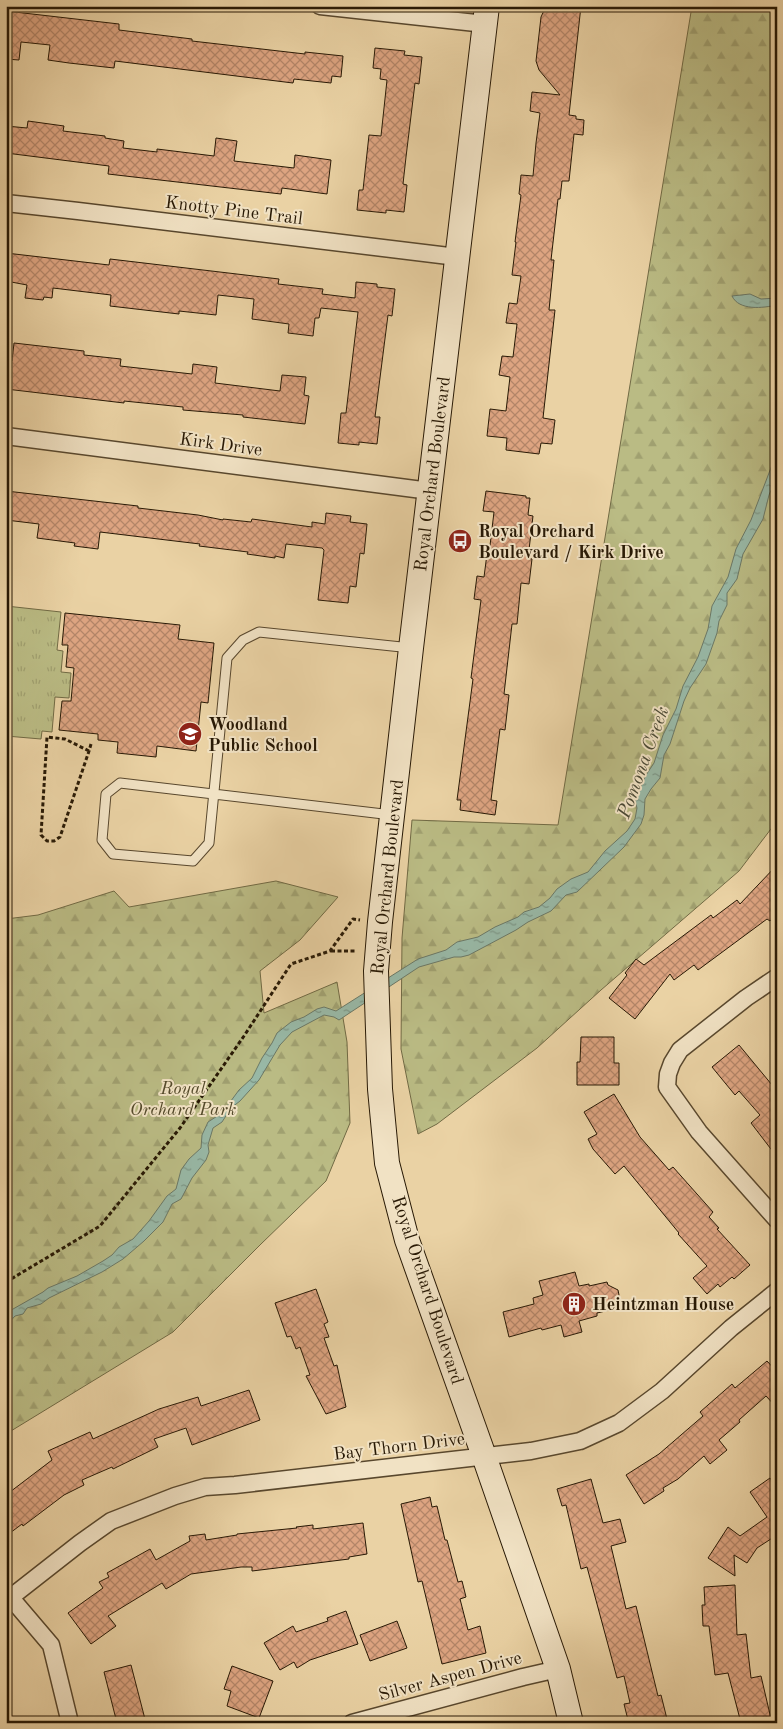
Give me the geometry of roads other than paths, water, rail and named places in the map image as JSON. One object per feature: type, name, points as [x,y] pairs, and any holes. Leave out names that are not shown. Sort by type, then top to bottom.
[{"type":"street","points":[[320,6],[486,15]]},
{"type":"street","name":"Royal Orchard Boulevard","points":[[486,15],[380,922],[376,997],[380,1089],[388,1163],[407,1240],[558,1669],[571,1723]]},
{"type":"street","name":"Knotty Pine Trail","points":[[6,203],[457,257]]},
{"type":"street","name":"Kirk Drive","points":[[6,436],[430,491]]},
{"type":"street","points":[[777,977],[746,998],[680,1050],[668,1074],[667,1087],[699,1132],[777,1220]]},
{"type":"street","name":"Bay Thorn Drive","points":[[9,1600],[80,1543],[111,1521],[175,1496],[205,1487],[531,1451],[580,1441],[619,1423],[662,1391],[731,1328],[777,1291]]},
{"type":"street","points":[[9,1600],[51,1645],[70,1723]]},
{"type":"street","name":"Silver Aspen Drive","points":[[352,1723],[523,1676],[558,1669]]},
{"type":"lane","points":[[392,815],[214,795],[120,783],[106,794],[102,840],[113,854],[193,861],[209,843],[214,795],[227,658],[243,640],[258,632],[411,648]]},
{"type":"water","points":[[750,294],[761,299],[777,298],[777,305],[765,307],[746,306],[735,301],[732,296]]},
{"type":"water","points":[[777,452],[777,477],[769,495],[763,519],[743,554],[737,579],[727,593],[727,605],[719,621],[717,633],[706,664],[684,701],[670,744],[664,755],[660,778],[645,799],[644,815],[641,824],[624,847],[577,892],[566,895],[551,911],[469,955],[454,957],[419,967],[339,1020],[324,1015],[292,1032],[280,1045],[259,1080],[231,1108],[222,1122],[213,1128],[206,1160],[192,1178],[181,1199],[172,1204],[163,1222],[123,1259],[41,1304],[27,1308],[23,1314],[15,1316],[6,1326],[6,1313],[48,1288],[77,1276],[103,1261],[119,1247],[133,1239],[167,1196],[176,1189],[181,1170],[201,1148],[202,1135],[208,1122],[222,1113],[239,1090],[252,1078],[277,1033],[291,1022],[317,1009],[324,1007],[336,1011],[418,959],[446,950],[457,942],[478,937],[518,917],[524,912],[539,907],[557,889],[571,879],[588,872],[605,851],[627,831],[635,819],[637,808],[635,800],[646,775],[654,763],[663,735],[676,709],[683,686],[698,657],[708,629],[712,606],[728,577],[736,549],[751,520]]},
{"type":"place","name":"Royal Orchard Boulevard / Kirk Drive","points":[[460,541]]},
{"type":"place","name":"Woodland Public School","points":[[190,734]]},
{"type":"place","name":"Heintzman House","points":[[574,1304]]},
{"type":"water label","name":"Pomona Creek","points":[[642,762]]},
{"type":"park label","name":"Royal Orchard Park","points":[[183,1098]]}]
